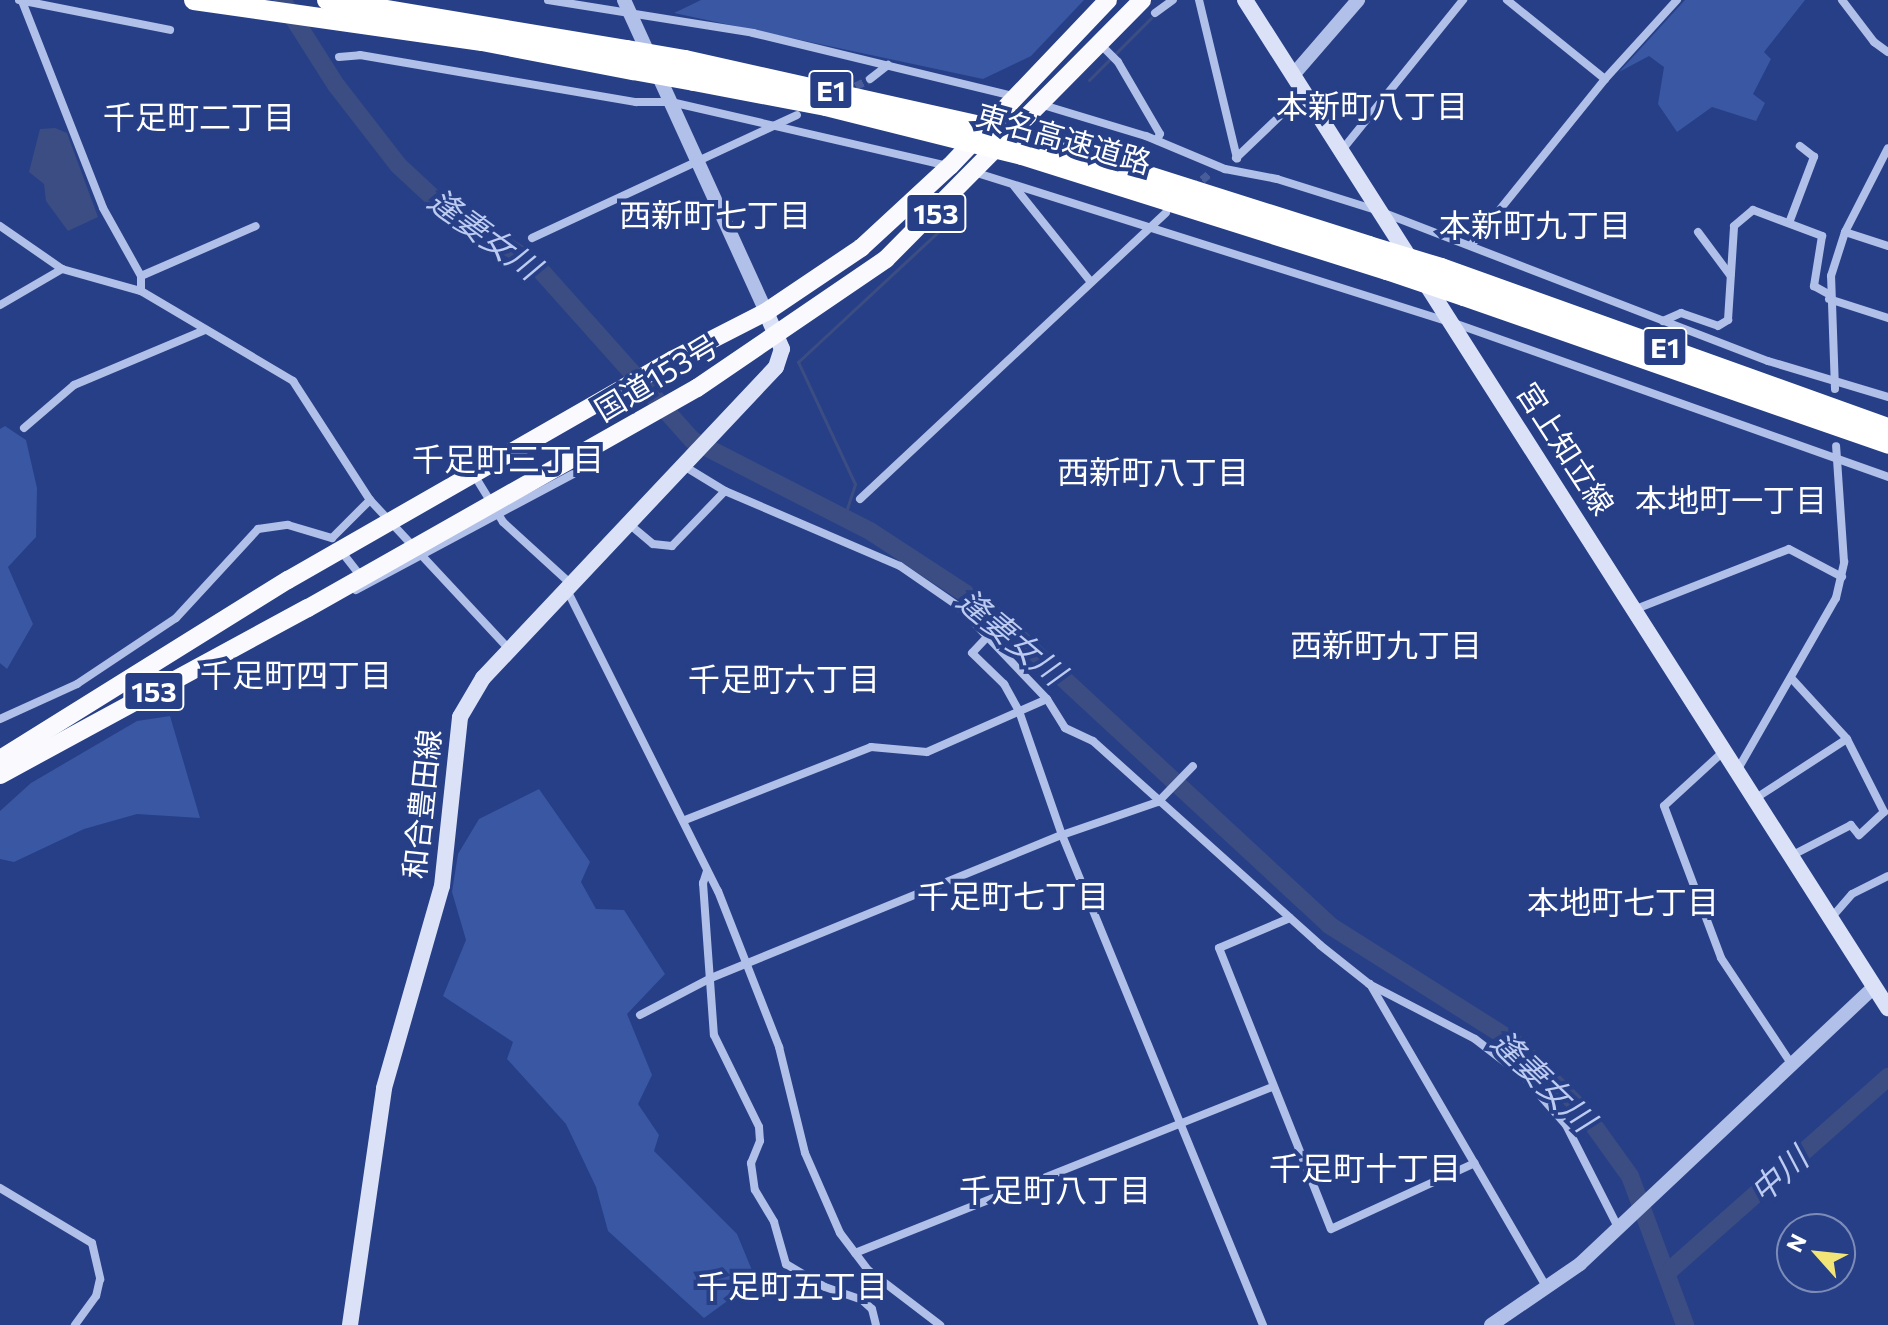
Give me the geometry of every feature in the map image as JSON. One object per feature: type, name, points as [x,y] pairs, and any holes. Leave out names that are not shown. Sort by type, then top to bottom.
[{"type":"highway","name":"東名高速道路","points":[[327,0],[380,18]]},
{"type":"highway","name":"東名高速道路","points":[[204,2],[380,18],[630,60],[694,81],[968,132]]},
{"type":"highway","name":"国道153号","points":[[0,759],[288,580],[672,360],[766,312],[861,248],[950,166],[1102,3]]},
{"type":"highway","name":"国道153号","points":[[0,775],[308,608],[697,388],[777,336],[886,259],[977,173],[1100,44],[1148,7]]},
{"type":"highway","name":"東名高速道路","points":[[630,60],[685,60],[1029,147],[1369,246],[1441,268],[1888,428]]},
{"type":"highway","name":"東名高速道路","points":[[1029,147],[1888,444]]},
{"type":"highway","points":[[1755,379],[1888,421]]},
{"type":"highway","points":[[0,745],[114,679],[132,678]]},
{"type":"highway","points":[[0,789],[137,709],[152,691]]},
{"type":"main road","name":"宮上知立線","points":[[1245,0],[1832,917],[1882,980],[1888,1008]]},
{"type":"main road","points":[[766,312],[777,336]]},
{"type":"main road","name":"和合豊田線","points":[[350,1325],[384,1088],[442,886],[460,717],[470,695],[509,649],[718,431],[781,359],[777,336]]},
{"type":"street","points":[[20,0],[170,30]]},
{"type":"street","points":[[20,0],[103,208],[141,276],[141,291]]},
{"type":"street","points":[[548,0],[753,33],[1014,96]]},
{"type":"street","points":[[624,0],[766,312]]},
{"type":"street","points":[[1148,7],[1173,0]]},
{"type":"street","points":[[1199,0],[1237,158]]},
{"type":"street","points":[[1294,74],[1358,0]]},
{"type":"street","points":[[1342,150],[1463,0]]},
{"type":"street","points":[[1507,0],[1605,79]]},
{"type":"street","points":[[1472,244],[1605,79],[1677,0]]},
{"type":"street","points":[[1842,0],[1874,42],[1888,52]]},
{"type":"street","points":[[1100,44],[1126,75],[1160,134],[1157,140]]},
{"type":"street","points":[[339,57],[360,55],[636,102],[671,102],[950,166]]},
{"type":"street","points":[[870,79],[888,65]]},
{"type":"street","points":[[1209,174],[1225,169],[1306,92]]},
{"type":"street","points":[[1043,105],[1157,140],[1225,169],[1277,179],[1379,211],[1472,244],[1768,361],[1835,384],[1888,397]]},
{"type":"street","points":[[532,238],[699,164],[797,115]]},
{"type":"street","points":[[1789,223],[1814,157],[1800,146]]},
{"type":"street","points":[[1835,384],[1830,297],[1845,232],[1888,148]]},
{"type":"street","points":[[1877,169],[1888,173]]},
{"type":"street","points":[[977,173],[1152,225],[1451,322],[1888,477]]},
{"type":"street","points":[[1013,185],[1091,282]]},
{"type":"street","points":[[1663,321],[1681,313],[1718,326],[1728,320],[1734,226],[1753,210],[1822,236],[1814,286],[1830,297],[1888,318]]},
{"type":"street","points":[[860,499],[1166,213]]},
{"type":"street","points":[[0,226],[62,269],[141,291],[293,381],[370,500],[424,554],[509,649]]},
{"type":"street","points":[[141,276],[256,226]]},
{"type":"street","points":[[1698,232],[1730,275]]},
{"type":"street","points":[[1845,232],[1888,246]]},
{"type":"street","points":[[0,305],[62,269]]},
{"type":"street","points":[[24,428],[74,385],[205,330]]},
{"type":"street","points":[[1738,769],[1793,680],[1842,577],[1840,459],[1836,446]]},
{"type":"street","points":[[685,464],[725,491],[900,566],[950,599],[1047,699],[1065,728],[1093,741],[1290,918],[1369,984],[1475,1039],[1523,1076],[1566,1125],[1621,1224]]},
{"type":"street","points":[[468,465],[497,512],[569,587],[685,820],[779,1047],[805,1153],[840,1233],[881,1281],[940,1325]]},
{"type":"street","points":[[229,660],[497,512],[573,474]]},
{"type":"street","points":[[629,524],[653,544],[672,546],[725,491]]},
{"type":"street","points":[[332,538],[370,500]]},
{"type":"street","points":[[0,719],[77,684],[176,618],[258,529],[288,525],[332,538],[367,585]]},
{"type":"street","points":[[1636,609],[1789,549],[1842,577]]},
{"type":"street","points":[[988,636],[972,653],[1004,684],[1019,711],[1062,835],[1263,1325]]},
{"type":"street","points":[[1793,680],[1847,739],[1883,816],[1859,835],[1851,825],[1793,855]]},
{"type":"street","points":[[685,820],[871,747],[927,752],[1047,699]]},
{"type":"street","points":[[1756,798],[1847,739]]},
{"type":"street","points":[[1725,751],[1664,806],[1721,958],[1792,1065]]},
{"type":"street","points":[[640,1015],[711,978],[748,966],[1062,835],[1160,800],[1189,768]]},
{"type":"street","points":[[707,870],[703,883],[717,1047],[759,1127],[751,1176],[774,1222],[780,1253],[802,1276],[862,1300],[872,1309],[876,1325]]},
{"type":"street","points":[[1832,917],[1852,894],[1887,880]]},
{"type":"street","points":[[1290,918],[1219,948],[1331,1229],[1475,1163]]},
{"type":"street","points":[[1491,1325],[1547,1288],[1621,1224],[1882,980]]},
{"type":"street","points":[[1369,984],[1547,1288]]},
{"type":"street","points":[[855,1253],[1273,1087]]},
{"type":"street","points":[[0,1188],[92,1243],[100,1279],[96,1296],[75,1325]]},
{"type":"shaded area","points":[[701,0],[1084,0],[1031,56],[983,79],[674,13]]},
{"type":"shaded area","points":[[1685,0],[1805,0],[1764,52],[1771,59],[1753,94],[1765,103],[1756,121],[1712,107],[1677,132],[1658,104],[1664,67],[1649,56],[1619,72]]},
{"type":"shaded area","points":[[55,128],[67,133],[98,217],[68,231],[46,201],[44,184],[29,172],[40,129]]},
{"type":"shaded area","points":[[5,426],[26,440],[37,488],[36,537],[8,567],[33,624],[7,669],[0,663],[0,429]]},
{"type":"shaded area","points":[[170,716],[200,818],[137,814],[84,829],[14,862],[0,859],[0,811],[31,783],[137,721]]},
{"type":"shaded area","points":[[539,789],[590,862],[581,882],[596,909],[624,910],[665,974],[627,1014],[652,1075],[638,1104],[659,1135],[654,1151],[737,1234],[756,1280],[704,1318],[608,1231],[596,1187],[566,1124],[507,1059],[513,1042],[443,996],[466,940],[452,892],[458,854],[479,819]]},
{"type":"waterway","name":"逢妻女川","points":[[282,0],[336,85],[398,165],[443,207],[534,263],[692,440],[870,531],[986,607],[1329,925],[1514,1042],[1584,1112],[1630,1176],[1685,1325]]},
{"type":"waterway","points":[[1089,80],[1151,18]]},
{"type":"waterway","points":[[844,518],[855,484],[798,362],[957,214]]},
{"type":"waterway","name":"中川","points":[[1669,1271],[1888,1077]]},
{"type":"tunnel","points":[[845,92],[870,79]]},
{"type":"tunnel","points":[[1193,188],[1209,174]]},
{"type":"district","name":"本新町八丁目","points":[[1372,105]]},
{"type":"district","name":"千足町二丁目","points":[[199,116]]},
{"type":"district","name":"西新町七丁目","points":[[715,214]]},
{"type":"district","name":"本新町九丁目","points":[[1535,224]]},
{"type":"district","name":"千足町三丁目","points":[[508,458]]},
{"type":"district","name":"西新町八丁目","points":[[1153,471]]},
{"type":"district","name":"本地町一丁目","points":[[1731,499]]},
{"type":"district","name":"西新町九丁目","points":[[1386,644]]},
{"type":"district","name":"千足町四丁目","points":[[296,674]]},
{"type":"district","name":"千足町六丁目","points":[[784,678]]},
{"type":"district","name":"千足町七丁目","points":[[1013,895]]},
{"type":"district","name":"本地町七丁目","points":[[1623,901]]},
{"type":"district","name":"千足町十丁目","points":[[1365,1167]]},
{"type":"district","name":"千足町八丁目","points":[[1055,1189]]},
{"type":"district","name":"千足町五丁目","points":[[792,1285]]}]
